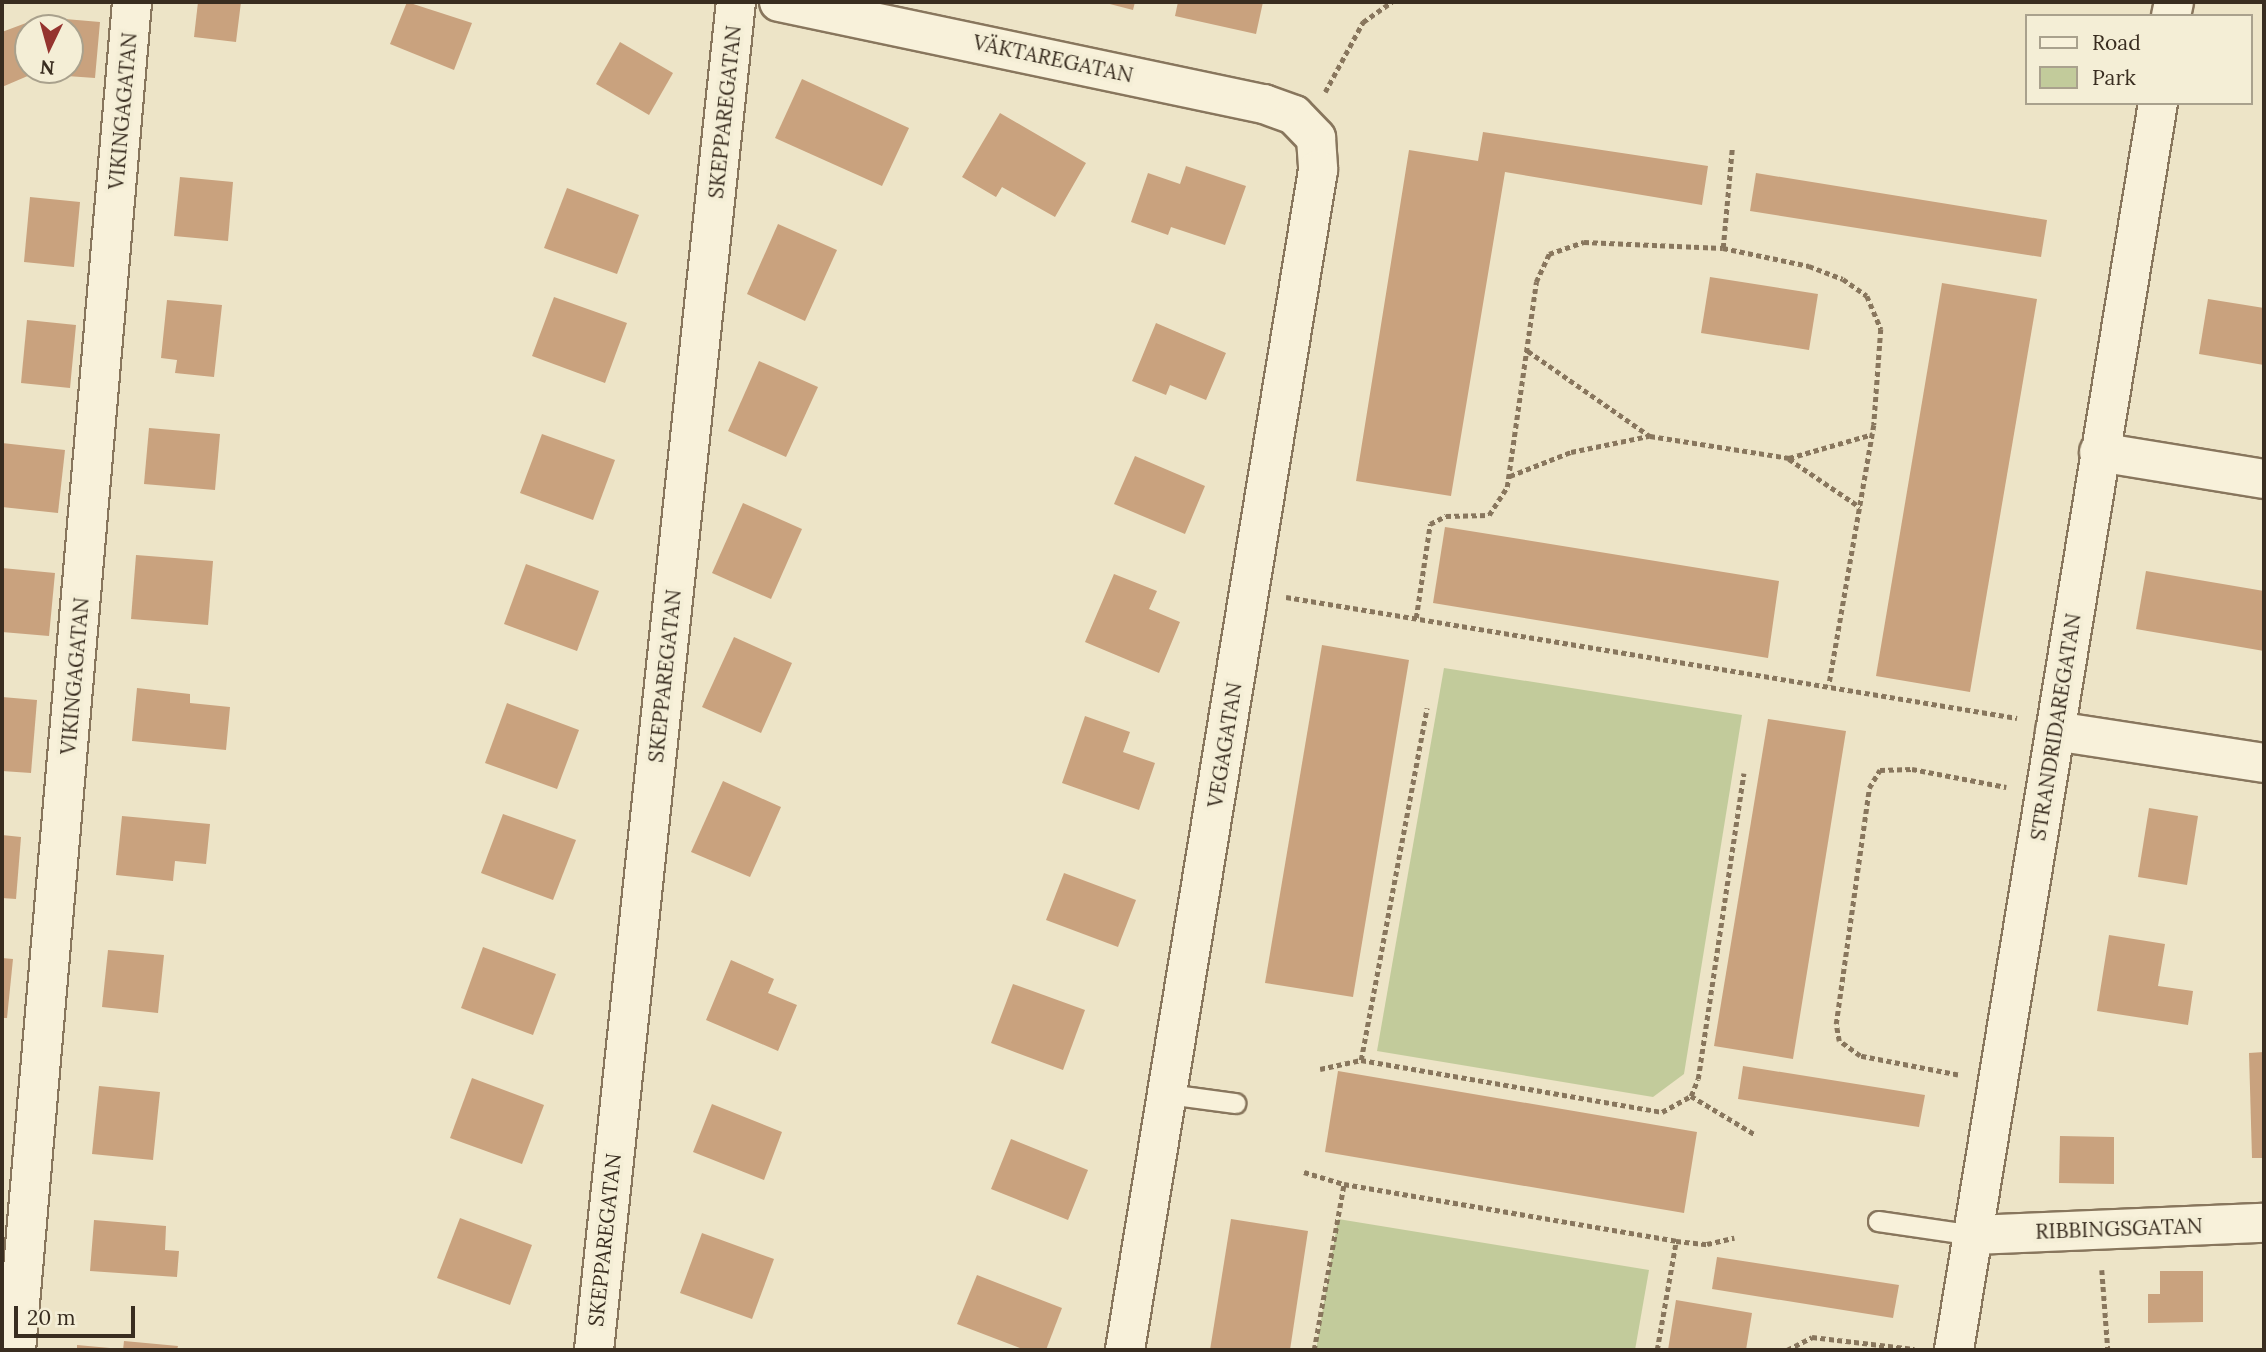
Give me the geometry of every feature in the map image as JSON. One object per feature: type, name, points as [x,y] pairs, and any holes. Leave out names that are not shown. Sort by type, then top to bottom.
[{"type":"street","name":"VIKINGAGATAN","points":[[16,1350],[15,1202],[132,2]]},
{"type":"street","name":"SKEPPAREGATAN","points":[[594,1350],[736,2]]},
{"type":"street","name":"VÄKTAREGATAN","points":[[779,2],[1264,104],[1294,115],[1310,132]]},
{"type":"street","name":"STRANDRIDAREGATAN","points":[[1954,1350],[1973,1235],[2041,726],[2099,452],[2158,105]]},
{"type":"street","name":"VEGAGATAN","points":[[1125,1350],[1318,170],[1310,132]]},
{"type":"street","points":[[2099,452],[2264,480]]},
{"type":"street","points":[[2041,726],[2264,763]]},
{"type":"street","name":"RIBBINGSGATAN","points":[[1973,1235],[2264,1223]]},
{"type":"lane","points":[[1168,1094],[1235,1103]]},
{"type":"lane","points":[[1878,1221],[1973,1235]]},
{"type":"path","points":[[1310,132],[1363,22],[1392,2]]},
{"type":"path","points":[[1723,248],[1732,149]]},
{"type":"path","points":[[1416,618],[1430,524],[1446,516],[1489,515],[1510,476],[1536,282],[1549,254],[1584,242],[1723,248],[1809,266],[1843,279],[1867,296],[1881,329],[1873,434],[1829,685]]},
{"type":"path","points":[[1528,351],[1650,436]]},
{"type":"path","points":[[1510,476],[1571,452],[1650,436],[1789,458],[1873,434]]},
{"type":"path","points":[[1789,458],[1860,507]]},
{"type":"path","points":[[1250,591],[1829,685],[2041,726]]},
{"type":"path","points":[[1361,1060],[1427,708]]},
{"type":"path","points":[[1969,1077],[1860,1056],[1839,1041],[1836,1024],[1869,788],[1880,770],[1912,769],[2019,789]]},
{"type":"path","points":[[1320,1069],[1361,1060],[1662,1112],[1691,1097],[1698,1079],[1744,773]]},
{"type":"path","points":[[1691,1097],[1756,1135]]},
{"type":"path","points":[[1304,1172],[1344,1184],[1676,1241],[1707,1244],[1734,1238]]},
{"type":"path","points":[[1314,1350],[1344,1184]]},
{"type":"path","points":[[2100,1231],[2108,1350]]},
{"type":"path","points":[[1657,1350],[1676,1241]]},
{"type":"path","points":[[1787,1350],[1812,1337],[1919,1350]]},
{"type":"green space","points":[[1444,668],[1742,715],[1684,1074],[1653,1097],[1377,1051]]},
{"type":"green space","points":[[1338,1219],[1649,1270],[1635,1350],[1316,1350]]},
{"type":"building","points":[[198,2],[241,2],[236,42],[194,37]]},
{"type":"building","points":[[407,2],[472,23],[454,70],[390,44]]},
{"type":"building","points":[[1102,2],[1135,2],[1133,10]]},
{"type":"building","points":[[1178,2],[1263,2],[1256,34],[1175,16]]},
{"type":"building","points":[[84,21],[100,22],[95,78],[84,77]]},
{"type":"building","points":[[14,28],[14,82],[2,87],[2,32]]},
{"type":"building","points":[[620,42],[673,73],[649,115],[596,84]]},
{"type":"building","points":[[802,79],[909,128],[882,186],[775,138]]},
{"type":"building","points":[[1000,113],[1086,163],[1055,217],[1002,187],[996,197],[962,177]]},
{"type":"building","points":[[1483,132],[1708,166],[1702,205],[1505,172],[1451,496],[1356,481],[1409,150],[1478,161]]},
{"type":"building","points":[[1186,166],[1246,186],[1225,245],[1171,227],[1168,235],[1131,222],[1148,173],[1180,184]]},
{"type":"building","points":[[1756,173],[2047,220],[2041,257],[1750,211]]},
{"type":"building","points":[[180,177],[233,182],[228,241],[174,236]]},
{"type":"building","points":[[567,188],[639,215],[617,274],[544,248]]},
{"type":"building","points":[[30,197],[80,202],[74,267],[24,262]]},
{"type":"building","points":[[778,224],[837,250],[805,321],[747,294]]},
{"type":"building","points":[[1710,277],[1818,294],[1809,350],[1701,333]]},
{"type":"building","points":[[1942,283],[2037,299],[1970,692],[1876,676]]},
{"type":"building","points":[[554,297],[627,323],[605,383],[532,356]]},
{"type":"building","points":[[2208,299],[2264,308],[2264,365],[2199,354]]},
{"type":"building","points":[[167,300],[222,305],[214,377],[175,373],[177,360],[161,358]]},
{"type":"building","points":[[27,320],[76,325],[70,388],[21,383]]},
{"type":"building","points":[[1156,323],[1226,353],[1206,400],[1170,385],[1166,395],[1132,381]]},
{"type":"building","points":[[759,361],[818,387],[786,457],[728,431]]},
{"type":"building","points":[[149,428],[220,434],[215,490],[144,484]]},
{"type":"building","points":[[542,434],[615,460],[593,520],[520,493]]},
{"type":"building","points":[[2,443],[65,450],[58,513],[2,507]]},
{"type":"building","points":[[1135,456],[1205,486],[1185,534],[1114,504]]},
{"type":"building","points":[[743,503],[802,529],[771,599],[712,573]]},
{"type":"building","points":[[1445,527],[1779,581],[1768,658],[1433,603]]},
{"type":"building","points":[[136,555],[213,561],[208,625],[131,619]]},
{"type":"building","points":[[526,564],[599,591],[577,651],[504,624]]},
{"type":"building","points":[[2,568],[55,573],[49,636],[2,632]]},
{"type":"building","points":[[2146,571],[2264,591],[2264,651],[2136,629]]},
{"type":"building","points":[[1114,574],[1157,591],[1149,609],[1180,622],[1159,673],[1085,642]]},
{"type":"building","points":[[734,637],[792,663],[761,733],[702,707]]},
{"type":"building","points":[[1322,645],[1409,660],[1353,997],[1265,983]]},
{"type":"building","points":[[137,688],[190,694],[190,703],[230,707],[226,750],[132,741]]},
{"type":"building","points":[[2,697],[37,700],[31,773],[2,771]]},
{"type":"building","points":[[507,703],[579,730],[557,789],[485,763]]},
{"type":"building","points":[[1085,716],[1130,732],[1123,752],[1155,763],[1139,810],[1062,783]]},
{"type":"building","points":[[1768,719],[1846,731],[1793,1059],[1714,1046]]},
{"type":"building","points":[[723,781],[781,807],[750,877],[691,852]]},
{"type":"building","points":[[2149,808],[2198,816],[2187,885],[2138,877]]},
{"type":"building","points":[[503,814],[576,840],[553,900],[481,873]]},
{"type":"building","points":[[122,816],[210,824],[206,864],[175,861],[173,881],[116,875]]},
{"type":"building","points":[[2,835],[21,837],[16,899],[2,898]]},
{"type":"building","points":[[1064,873],[1136,900],[1118,947],[1046,920]]},
{"type":"building","points":[[2109,935],[2165,944],[2158,986],[2193,991],[2188,1025],[2097,1011]]},
{"type":"building","points":[[483,947],[556,974],[533,1035],[461,1008]]},
{"type":"building","points":[[108,950],[164,955],[158,1013],[102,1007]]},
{"type":"building","points":[[2,958],[13,959],[7,1018],[2,1018]]},
{"type":"building","points":[[731,960],[774,979],[768,993],[797,1005],[778,1051],[706,1020]]},
{"type":"building","points":[[1013,984],[1085,1010],[1063,1070],[991,1043]]},
{"type":"building","points":[[2264,1052],[2264,1158],[2252,1158],[2249,1053]]},
{"type":"building","points":[[1743,1066],[1925,1095],[1919,1127],[1738,1099]]},
{"type":"building","points":[[1338,1071],[1697,1132],[1684,1213],[1325,1152]]},
{"type":"building","points":[[472,1078],[544,1105],[522,1164],[450,1138]]},
{"type":"building","points":[[99,1086],[160,1092],[153,1160],[92,1154]]},
{"type":"building","points":[[712,1104],[782,1132],[764,1180],[693,1152]]},
{"type":"building","points":[[2060,1136],[2114,1137],[2114,1184],[2059,1183]]},
{"type":"building","points":[[1011,1139],[1088,1170],[1068,1220],[991,1189]]},
{"type":"building","points":[[460,1218],[532,1245],[510,1305],[437,1278]]},
{"type":"building","points":[[1231,1219],[1308,1231],[1290,1350],[1210,1350]]},
{"type":"building","points":[[94,1220],[166,1226],[165,1250],[179,1251],[177,1277],[90,1271]]},
{"type":"building","points":[[702,1233],[774,1259],[752,1319],[680,1293]]},
{"type":"building","points":[[1717,1257],[1899,1285],[1893,1318],[1712,1289]]},
{"type":"building","points":[[2160,1271],[2203,1271],[2203,1322],[2148,1323],[2148,1294],[2160,1294]]},
{"type":"building","points":[[977,1275],[1062,1308],[1046,1350],[1025,1350],[957,1324]]},
{"type":"building","points":[[1676,1300],[1752,1313],[1746,1350],[1668,1350]]},
{"type":"building","points":[[124,1341],[178,1346],[177,1350],[123,1350]]},
{"type":"building","points":[[77,1345],[110,1348],[110,1350],[77,1350]]}]
